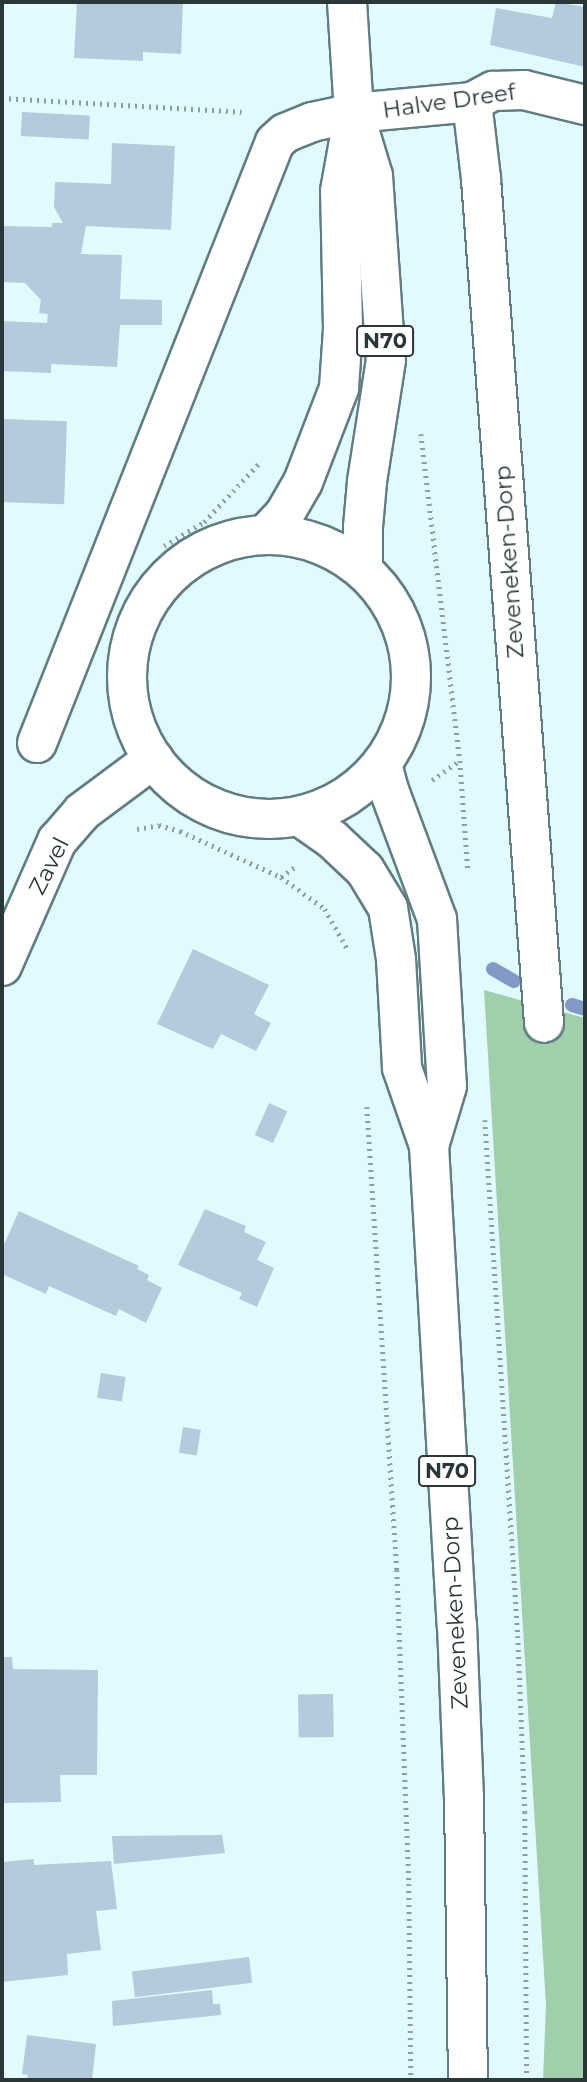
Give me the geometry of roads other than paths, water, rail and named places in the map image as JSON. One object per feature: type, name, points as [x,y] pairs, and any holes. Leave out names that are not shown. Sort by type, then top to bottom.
[{"type":"main road","name":"N70","points":[[347,2],[354,113],[373,176],[386,360],[366,493],[363,570]]},
{"type":"main road","name":"Halve Dreef","points":[[354,113],[472,102],[493,92],[524,90],[585,105]]},
{"type":"main road","name":"Zeveneken-Dorp","points":[[472,102],[481,179],[544,1023]]},
{"type":"main road","name":"N70","points":[[266,534],[284,514],[303,482],[339,388],[343,328],[340,191],[354,113]]},
{"type":"main road","points":[[37,743],[275,142],[285,133],[312,122],[354,113]]},
{"type":"main road","points":[[266,534],[301,538],[335,550],[363,570],[387,597],[398,618],[411,663],[410,698],[400,733],[382,764],[359,787],[340,799],[299,816],[266,819],[233,815],[203,802],[175,783],[153,759],[135,724],[128,687],[130,649],[142,612],[164,581],[193,556],[228,540],[266,534]]},
{"type":"main road","name":"Zavel","points":[[2,966],[57,841],[82,812],[153,759]]},
{"type":"main road","name":"Zeveneken-Dorp","points":[[382,764],[437,919],[447,1086],[429,1146]]},
{"type":"main road","name":"Zeveneken-Dorp","points":[[299,816],[332,839],[365,870],[388,908],[396,959],[402,1068],[429,1146],[457,1625],[464,1810],[468,2080]]},
{"type":"waterway","points":[[493,969],[514,981]]},
{"type":"waterway","points":[[572,1005],[585,1009]]}]
